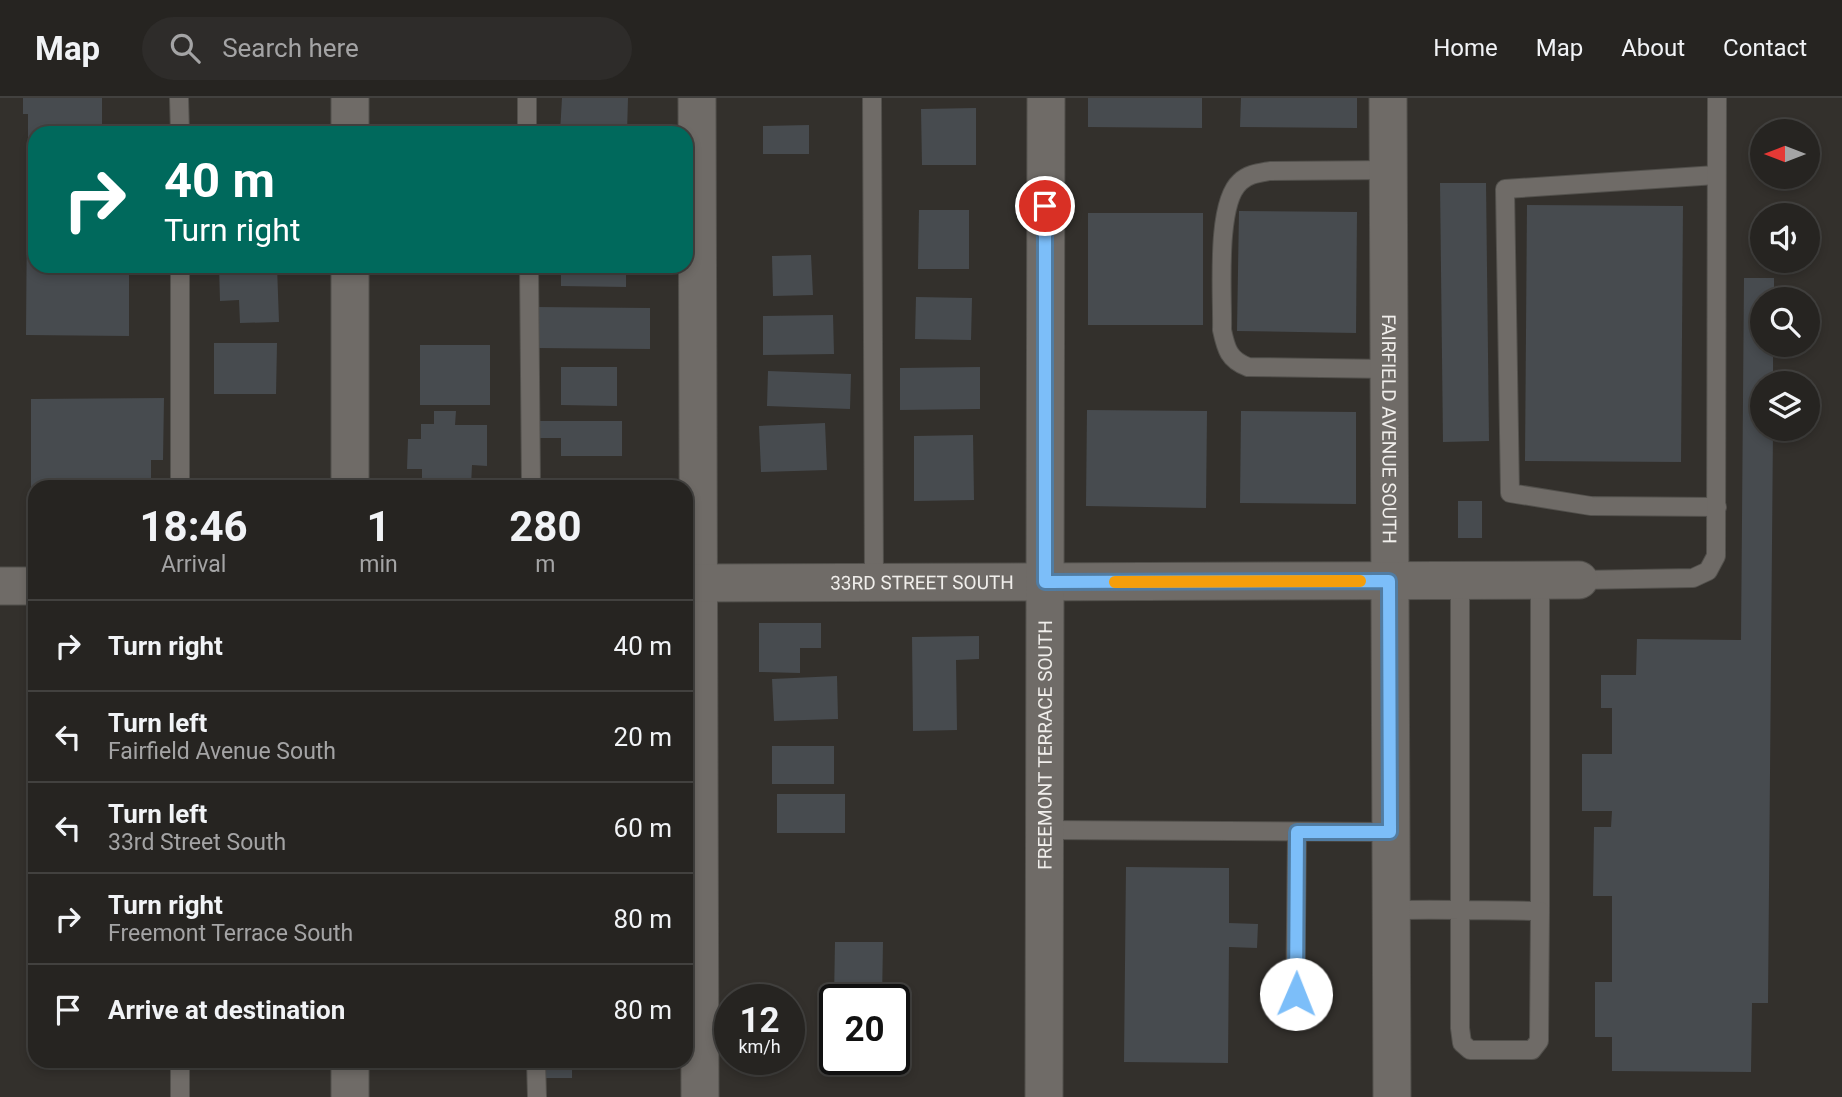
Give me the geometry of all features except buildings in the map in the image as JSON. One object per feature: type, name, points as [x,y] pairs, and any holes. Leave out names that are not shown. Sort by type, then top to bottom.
[{"type":"street","points":[[350,98],[350,126]]},
{"type":"street","points":[[693,486],[697,98]]},
{"type":"street","name":"FREEMONT TERRACE SOUTH","points":[[1044,1097],[1046,98]]},
{"type":"street","name":"FAIRFIELD AVENUE SOUTH","points":[[1388,98],[1392,1097]]},
{"type":"street","points":[[350,273],[350,480]]},
{"type":"street","name":"33RD STREET SOUTH","points":[[693,583],[1579,580]]},
{"type":"street","points":[[0,586],[28,586]]},
{"type":"street","points":[[693,656],[699,1097]]},
{"type":"street","points":[[350,1068],[350,1097]]},
{"type":"lane","points":[[179,98],[180,126]]},
{"type":"lane","points":[[527,98],[527,126]]},
{"type":"lane","points":[[872,98],[874,583]]},
{"type":"lane","points":[[1579,580],[1693,578],[1708,571],[1716,556],[1717,98]]},
{"type":"lane","points":[[1388,170],[1270,171],[1254,173],[1240,181],[1230,196],[1225,215],[1222,330],[1225,348],[1235,362],[1248,366],[1388,369]]},
{"type":"lane","points":[[1716,175],[1505,188],[1510,493],[1591,506],[1717,507]]},
{"type":"lane","points":[[180,273],[180,480]]},
{"type":"lane","points":[[528,273],[530,480]]},
{"type":"lane","points":[[1460,580],[1462,1043],[1470,1050],[1522,1052],[1532,1051],[1539,1041],[1540,580]]},
{"type":"lane","points":[[1044,830],[1390,832]]},
{"type":"lane","points":[[1295,1021],[1297,832]]},
{"type":"lane","points":[[1391,910],[1540,911]]},
{"type":"lane","points":[[180,1068],[180,1097]]},
{"type":"lane","points":[[536,1068],[537,1097]]},
{"type":"slow traffic","points":[[1115,582],[1360,581]]},
{"type":"route","points":[[1045,206],[1045,582],[1389,581],[1390,832],[1297,832],[1296,994]]}]
